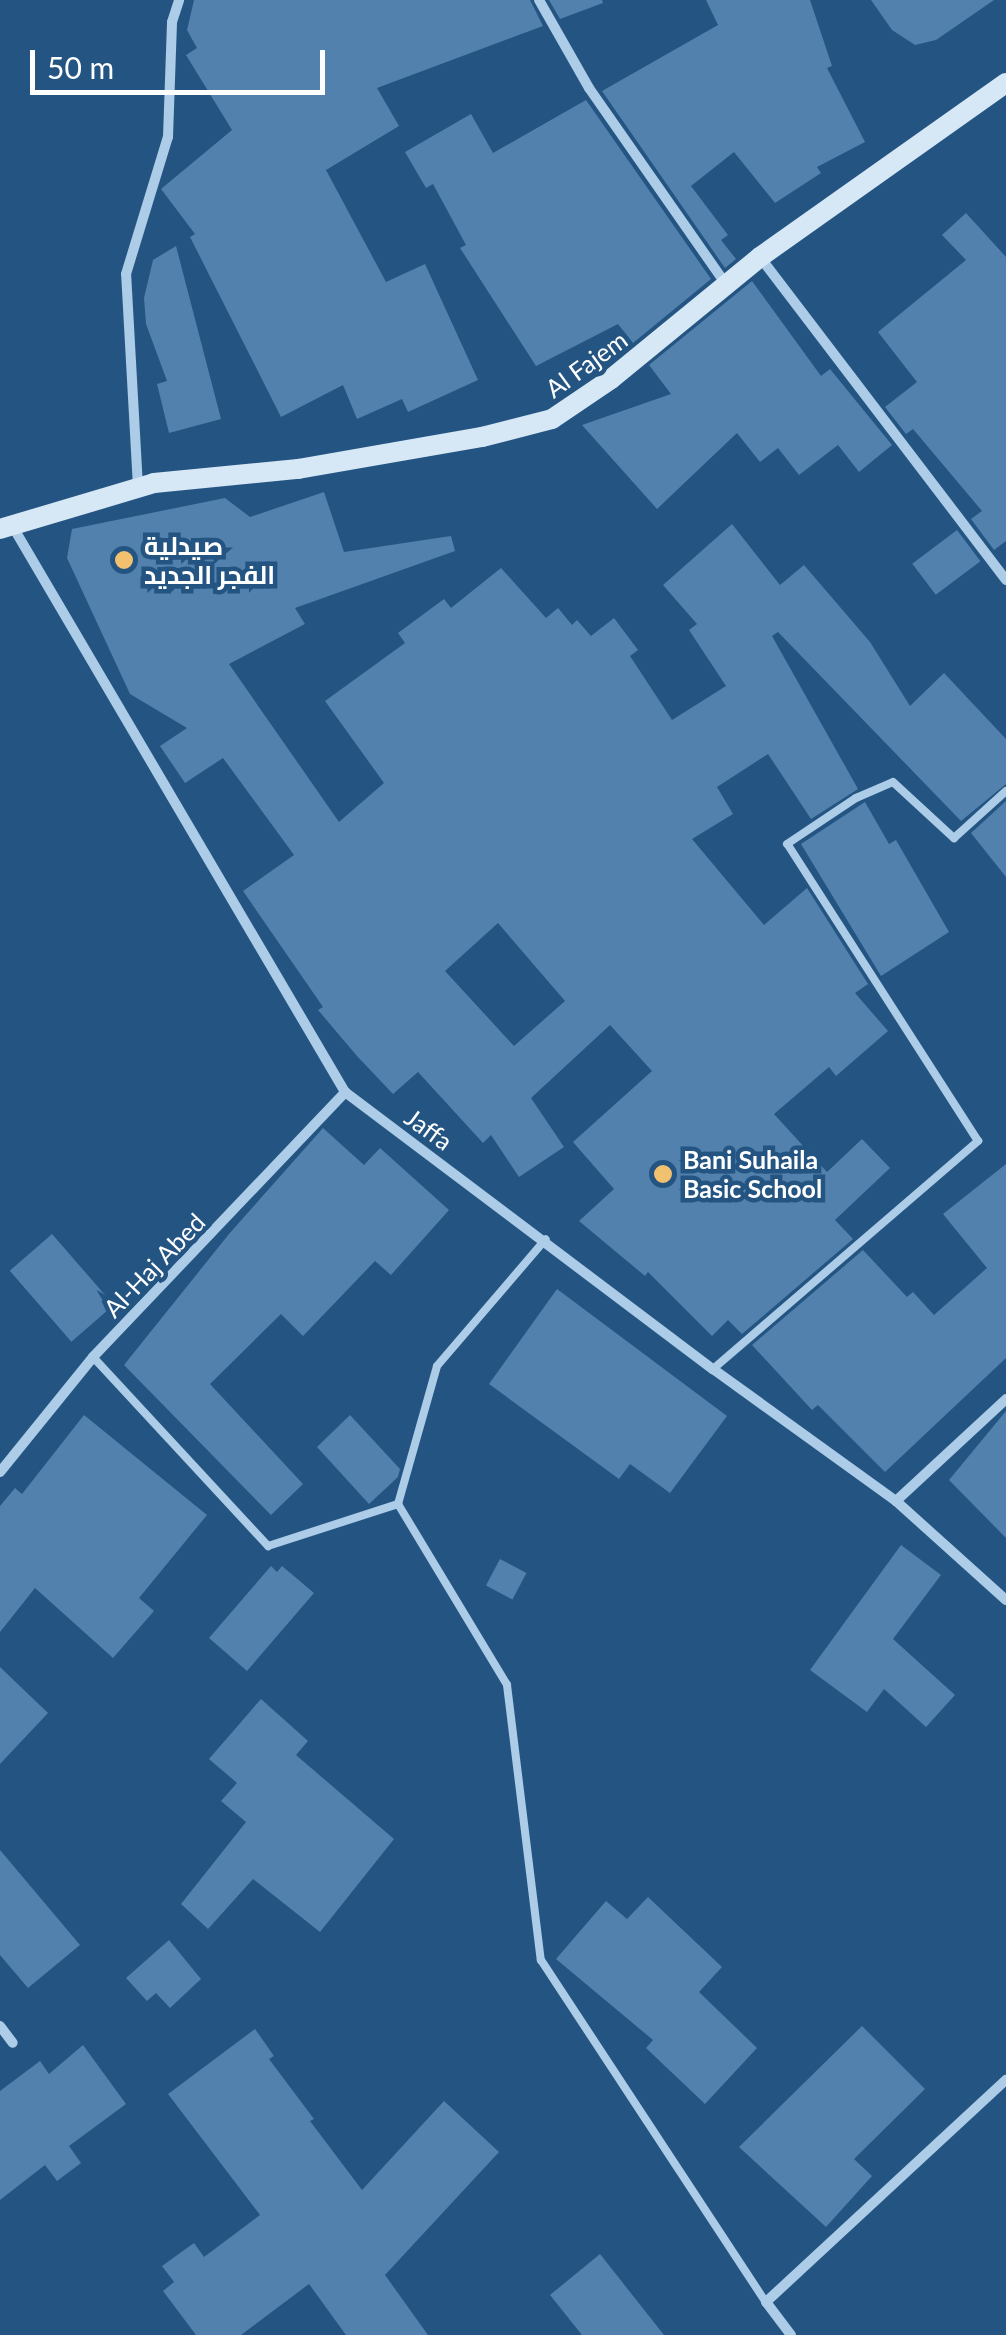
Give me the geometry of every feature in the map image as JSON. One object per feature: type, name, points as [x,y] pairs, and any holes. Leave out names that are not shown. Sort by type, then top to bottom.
[{"type":"main road","name":"Al Fajem","points":[[6,528],[138,488],[199,476],[298,469],[482,437],[552,420],[728,287],[760,257],[1006,84]]},
{"type":"street","points":[[138,488],[126,274],[168,137],[172,22],[179,0]]},
{"type":"street","points":[[539,0],[590,88],[728,287]]},
{"type":"street","points":[[760,257],[1006,580]]},
{"type":"street","name":"Jaffa","points":[[6,528],[345,1092],[546,1240],[713,1370],[896,1501],[1006,1600]]},
{"type":"street","name":"Al-Haj Abed","points":[[0,1472],[93,1357],[345,1092]]},
{"type":"street","points":[[896,1501],[1006,1399]]},
{"type":"street","points":[[0,2026],[13,2043]]},
{"type":"street","points":[[790,2335],[766,2302],[1006,2080]]},
{"type":"lane","points":[[713,1370],[978,1142],[787,844],[856,798],[893,782],[954,838],[1006,791]]},
{"type":"lane","points":[[546,1240],[437,1366],[398,1504],[507,1684],[541,1960],[766,2302]]},
{"type":"lane","points":[[93,1357],[268,1546],[398,1504]]},
{"type":"building","points":[[194,0],[530,0],[543,26],[377,88],[399,126],[326,170],[386,282],[425,264],[478,380],[408,412],[402,399],[357,419],[343,385],[281,417],[190,237],[195,234],[161,189],[232,130],[186,55],[197,48],[187,30]]},
{"type":"building","points":[[549,0],[602,0],[603,3],[560,19]]},
{"type":"building","points":[[706,0],[810,0],[832,66],[827,68],[865,142],[817,167],[821,173],[775,203],[734,152],[691,186],[728,235],[721,240],[736,259],[725,268],[602,91],[718,25]]},
{"type":"building","points":[[871,0],[994,0],[936,40],[915,45],[892,30]]},
{"type":"building","points":[[586,100],[711,279],[633,343],[618,324],[536,366],[460,248],[466,245],[433,184],[426,188],[405,152],[471,114],[493,153]]},
{"type":"building","points":[[966,213],[1006,257],[1006,541],[994,550],[971,519],[982,511],[913,429],[906,434],[885,407],[917,382],[878,332],[966,260],[942,235]]},
{"type":"building","points":[[176,246],[221,419],[169,433],[157,384],[167,381],[146,324],[144,298],[153,260]]},
{"type":"building","points":[[752,281],[821,376],[830,369],[892,445],[859,472],[838,445],[799,475],[778,448],[760,462],[737,433],[657,509],[582,425],[671,394],[649,365]]},
{"type":"building","points":[[324,492],[344,552],[451,536],[455,551],[295,608],[305,624],[229,664],[339,822],[384,783],[325,701],[405,643],[398,633],[444,599],[451,608],[501,568],[546,618],[558,608],[572,625],[577,620],[591,636],[614,618],[638,650],[630,656],[672,720],[726,686],[689,630],[697,624],[663,585],[732,524],[780,585],[804,565],[870,642],[910,706],[944,673],[1006,739],[1006,784],[961,821],[778,632],[772,636],[858,789],[811,819],[768,754],[717,787],[733,814],[692,839],[764,925],[807,888],[868,984],[855,993],[888,1031],[836,1076],[829,1067],[774,1114],[827,1172],[862,1139],[890,1168],[835,1220],[853,1239],[742,1334],[728,1320],[712,1336],[648,1272],[645,1276],[579,1221],[614,1189],[573,1142],[652,1071],[610,1025],[531,1098],[564,1147],[519,1177],[491,1135],[483,1143],[418,1072],[393,1094],[318,1010],[323,1007],[243,891],[294,855],[223,758],[185,783],[160,746],[187,728],[130,694],[67,558],[72,529],[225,498],[250,517]],"holes":[[[498,923],[565,1001],[514,1046],[445,971]]]},
{"type":"building","points":[[957,530],[980,561],[936,595],[912,564]]},
{"type":"building","points":[[1006,801],[1006,877],[971,833]]},
{"type":"building","points":[[865,802],[889,844],[896,840],[949,932],[881,976],[801,844]]},
{"type":"building","points":[[323,1128],[364,1165],[380,1148],[449,1210],[391,1275],[375,1261],[303,1336],[281,1314],[210,1384],[303,1484],[271,1515],[124,1365],[229,1234]]},
{"type":"building","points":[[1006,1164],[1006,1358],[885,1472],[818,1405],[812,1410],[752,1345],[863,1250],[907,1297],[913,1292],[934,1315],[987,1268],[943,1214]]},
{"type":"building","points":[[52,1234],[114,1305],[71,1342],[10,1271]]},
{"type":"building","points":[[557,1289],[727,1416],[670,1493],[630,1464],[619,1479],[489,1384]]},
{"type":"building","points":[[1006,1411],[1006,1538],[949,1480]]},
{"type":"building","points":[[84,1415],[207,1515],[139,1598],[154,1611],[113,1658],[35,1588],[0,1632],[0,1506],[15,1488],[22,1494]]},
{"type":"building","points":[[350,1415],[400,1469],[398,1477],[369,1504],[317,1447]]},
{"type":"building","points":[[901,1545],[941,1575],[893,1639],[955,1695],[926,1727],[884,1689],[867,1712],[810,1670]]},
{"type":"building","points":[[500,1559],[526,1573],[512,1600],[486,1585]]},
{"type":"building","points":[[271,1566],[277,1572],[282,1566],[314,1593],[247,1671],[209,1638]]},
{"type":"building","points":[[0,1667],[48,1713],[0,1764]]},
{"type":"building","points":[[261,1699],[308,1741],[296,1755],[394,1839],[320,1932],[253,1879],[208,1929],[181,1904],[246,1822],[221,1801],[237,1783],[209,1759]]},
{"type":"building","points":[[0,1850],[80,1945],[28,1988],[0,1955]]},
{"type":"building","points":[[648,1897],[722,1967],[699,1992],[757,2048],[705,2104],[646,2048],[653,2040],[556,1959],[606,1901],[627,1919]]},
{"type":"building","points":[[169,1940],[201,1979],[170,2008],[156,1993],[147,2001],[126,1978]]},
{"type":"building","points":[[862,2026],[925,2089],[854,2159],[872,2176],[826,2227],[739,2147]]},
{"type":"building","points":[[255,2029],[274,2056],[269,2059],[314,2119],[310,2121],[362,2190],[444,2101],[499,2152],[385,2275],[428,2335],[346,2335],[309,2284],[241,2335],[196,2335],[163,2291],[174,2282],[162,2266],[194,2243],[204,2257],[260,2215],[168,2094]]},
{"type":"building","points":[[83,2045],[126,2104],[69,2146],[81,2163],[57,2181],[45,2165],[0,2200],[0,2091],[40,2061],[49,2074]]},
{"type":"building","points":[[600,2254],[664,2335],[582,2335],[550,2295]]},
{"type":"place","name":"صيدلية الفجر الجديد","points":[[124,560]]},
{"type":"place","name":"Bani Suhaila Basic School","points":[[663,1174]]}]
